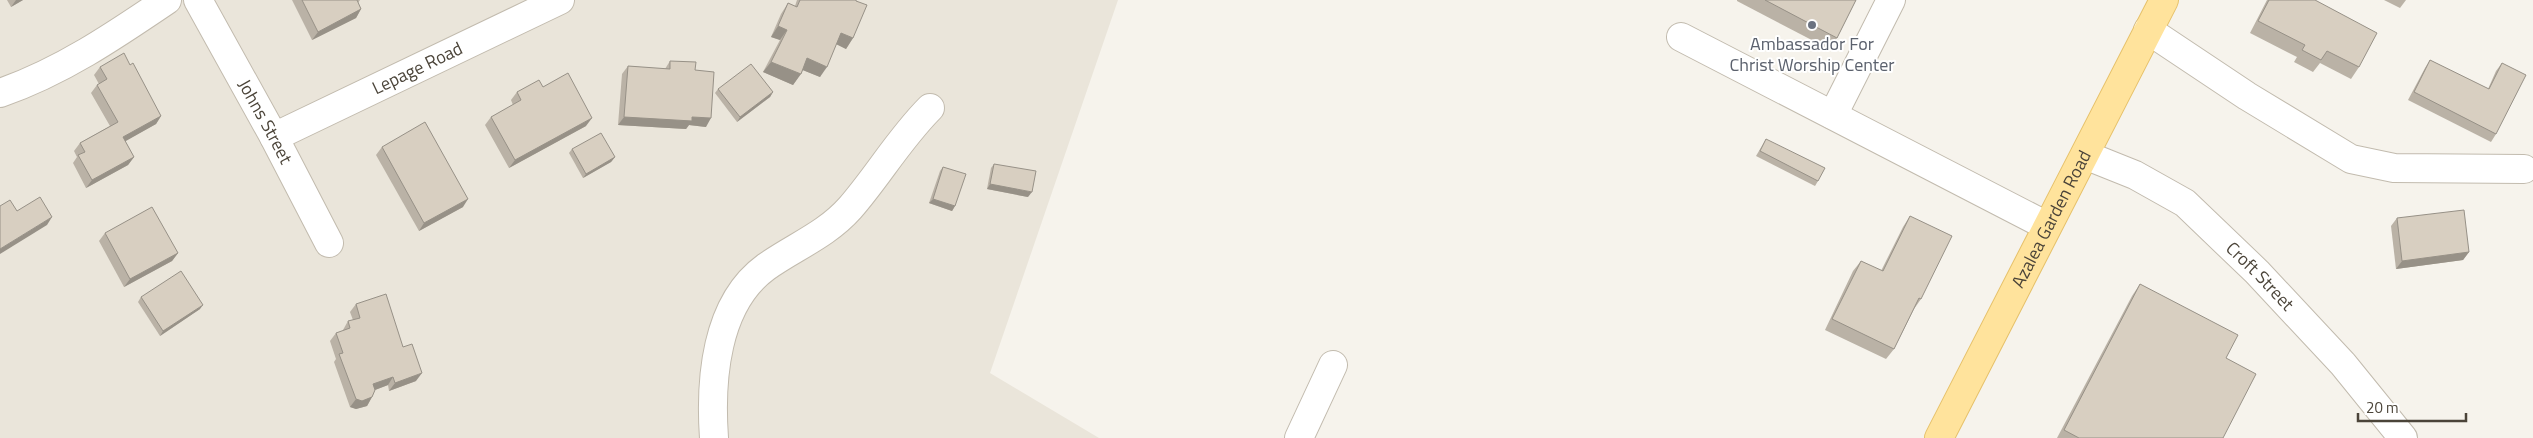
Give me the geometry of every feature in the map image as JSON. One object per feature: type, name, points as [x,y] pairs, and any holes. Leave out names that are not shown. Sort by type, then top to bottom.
[{"type":"main road","name":"Azalea Garden Road","points":[[1939,438],[2164,0]]},
{"type":"street","points":[[0,93],[40,78],[116,35],[167,0]]},
{"type":"street","name":"Johns Street","points":[[198,0],[274,137],[329,243]]},
{"type":"street","name":"Lepage Road","points":[[274,137],[560,0]]},
{"type":"street","points":[[1833,115],[1891,0]]},
{"type":"street","points":[[2148,30],[2247,96],[2351,159],[2394,168],[2524,169]]},
{"type":"street","points":[[1681,37],[2048,226]]},
{"type":"street","points":[[714,438],[712,409],[716,360],[727,319],[742,291],[765,268],[825,231],[849,209],[907,131],[930,108]]},
{"type":"street","name":"Croft Street","points":[[2085,154],[2136,175],[2185,203],[2257,272],[2336,357],[2403,438]]},
{"type":"street","points":[[1299,438],[1333,365]]},
{"type":"shaded area","points":[[0,0],[1118,0],[990,373],[1099,438],[0,438]]},
{"type":"building","points":[[302,0],[357,0],[361,9],[318,32]]},
{"type":"building","points":[[800,0],[856,0],[867,5],[853,38],[841,33],[827,67],[807,58],[801,74],[771,62],[787,30],[778,26],[788,3],[797,7]]},
{"type":"building","points":[[1765,0],[1856,0],[1837,38]]},
{"type":"building","points":[[2269,0],[2315,0],[2377,33],[2359,67],[2327,51],[2321,60],[2302,50],[2305,45],[2258,21]]},
{"type":"building","points":[[124,53],[130,65],[133,63],[161,116],[123,137],[134,157],[92,180],[78,155],[85,152],[80,143],[118,122],[97,85],[107,79],[100,67]]},
{"type":"building","points":[[2430,60],[2489,89],[2502,63],[2526,75],[2496,134],[2414,92]]},
{"type":"building","points":[[670,61],[696,62],[695,70],[714,72],[711,118],[692,117],[692,121],[624,117],[628,66],[670,69]]},
{"type":"building","points":[[751,64],[773,92],[740,117],[718,89]]},
{"type":"building","points":[[568,73],[592,118],[515,160],[491,117],[521,100],[517,92],[539,80],[543,87]]},
{"type":"building","points":[[425,122],[468,199],[424,223],[382,147]]},
{"type":"building","points":[[601,133],[615,157],[586,174],[572,149]]},
{"type":"building","points":[[1766,139],[1825,168],[1818,181],[1760,151]]},
{"type":"building","points":[[994,164],[1036,171],[1032,192],[990,184]]},
{"type":"building","points":[[943,167],[966,174],[955,206],[933,199]]},
{"type":"building","points":[[40,197],[52,217],[0,249],[0,206],[10,200],[17,211]]},
{"type":"building","points":[[152,207],[178,253],[130,279],[105,233]]},
{"type":"building","points":[[2464,210],[2469,252],[2402,261],[2397,218]]},
{"type":"building","points":[[1910,216],[1952,236],[1894,349],[1832,319],[1861,261],[1883,271]]},
{"type":"building","points":[[181,271],[203,305],[163,331],[141,297]]},
{"type":"building","points":[[2140,284],[2238,335],[2226,358],[2256,374],[2223,438],[2079,438],[2064,430]]},
{"type":"building","points":[[386,294],[403,347],[412,344],[422,373],[395,383],[393,377],[373,384],[375,390],[372,397],[362,401],[356,399],[339,354],[343,353],[336,333],[350,328],[348,321],[360,318],[356,304]]},
{"type":"place","name":"Ambassador For Christ Worship Center","points":[[1812,25]]}]
